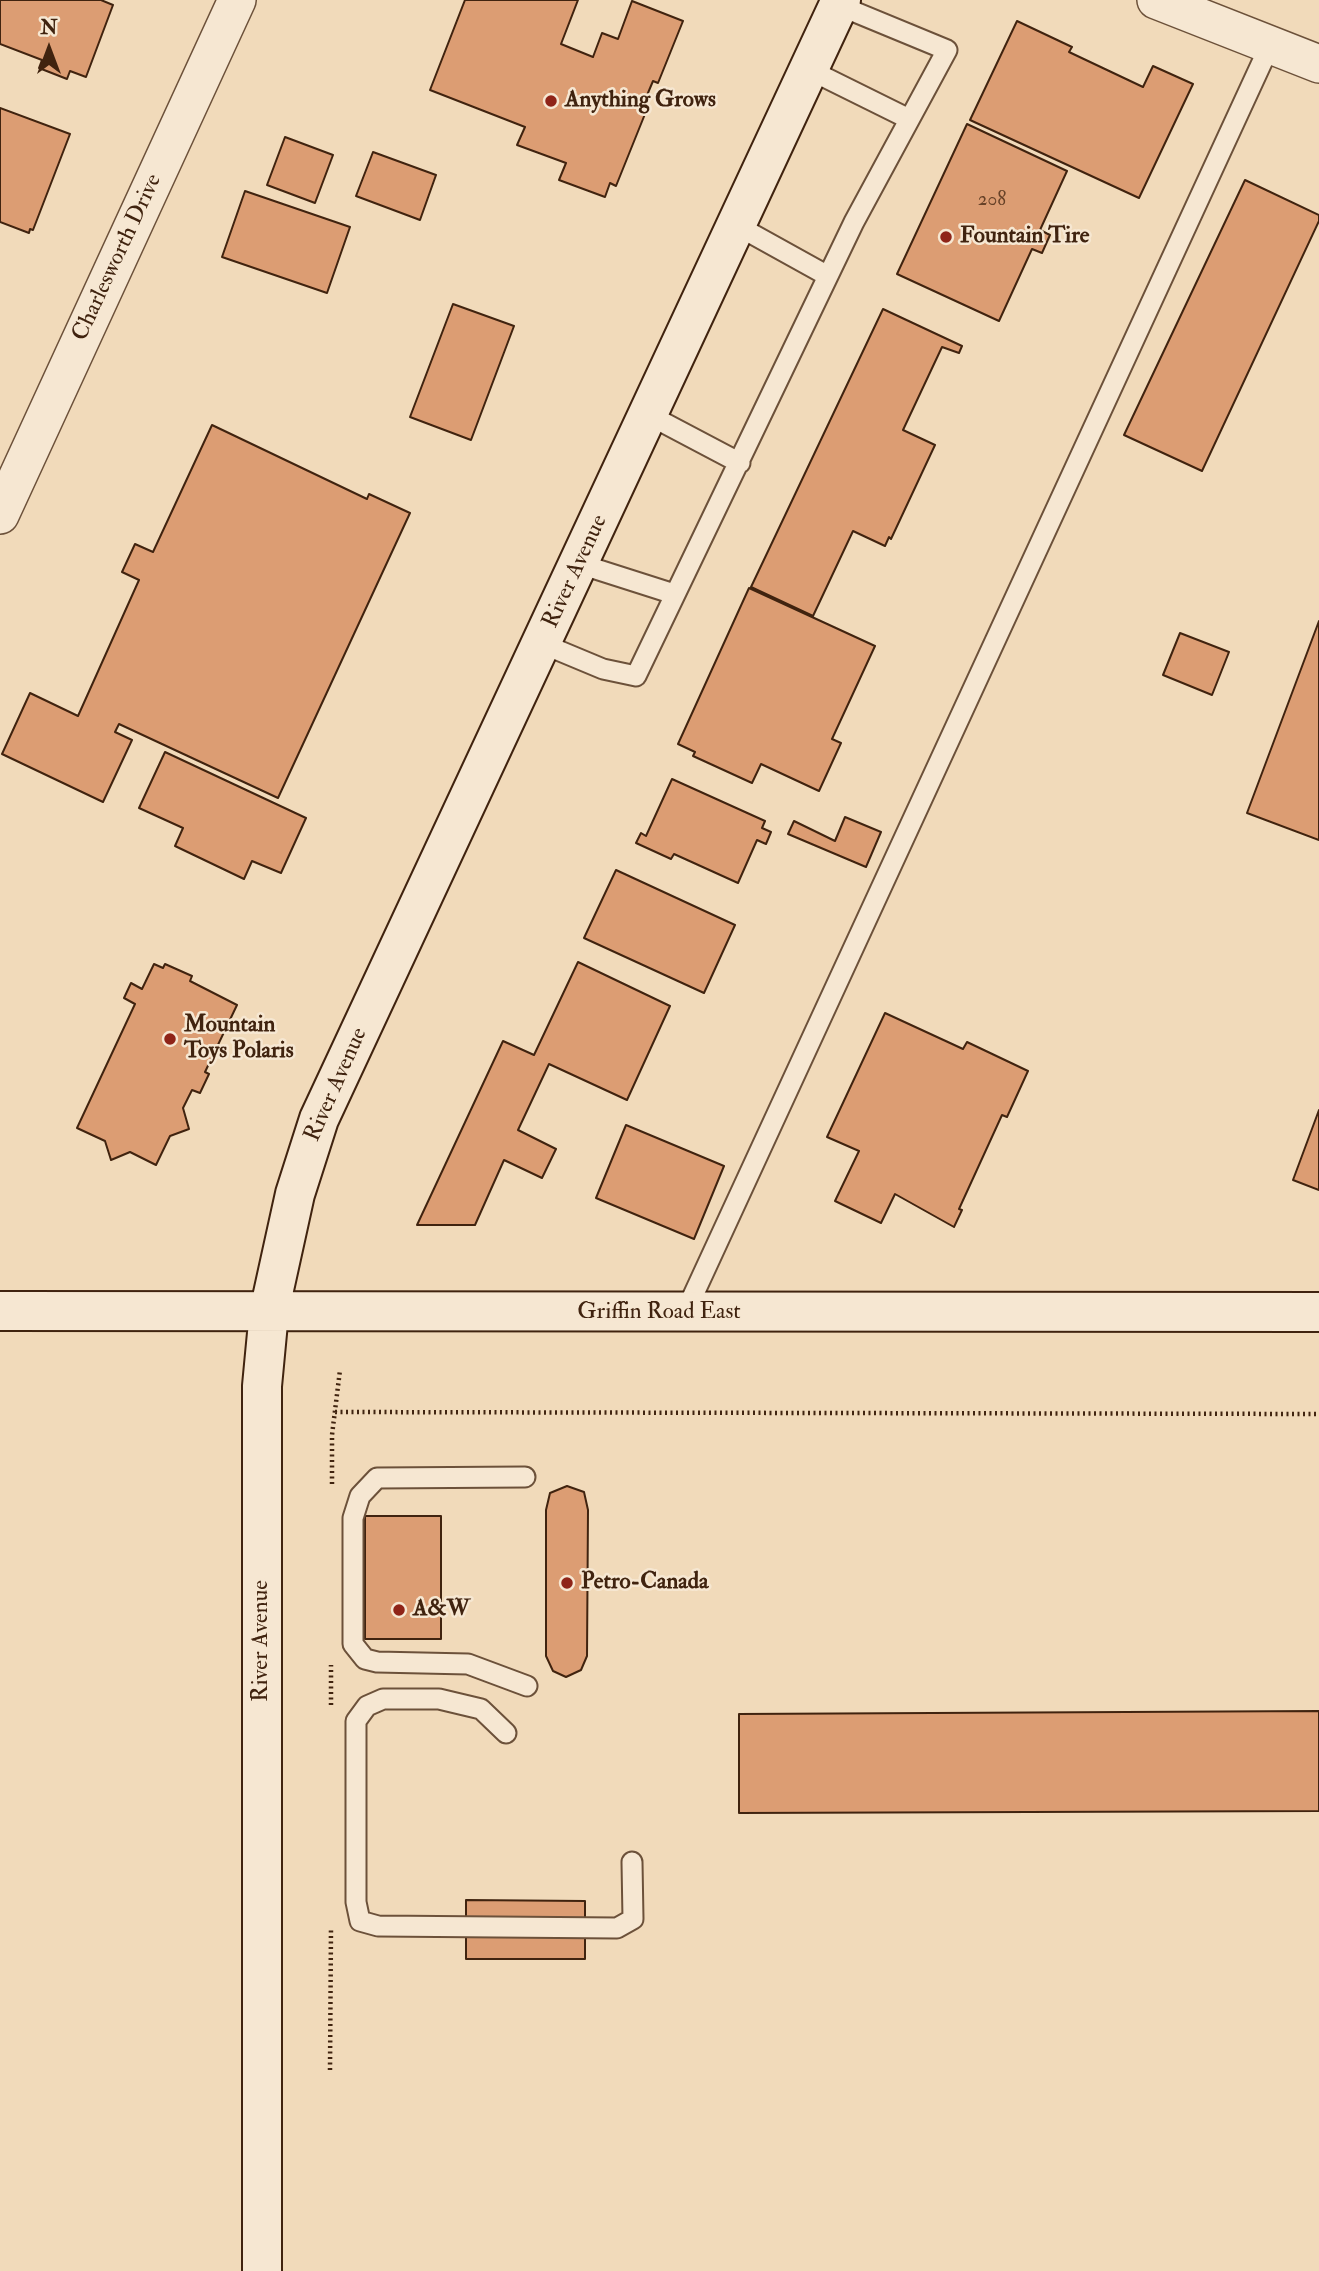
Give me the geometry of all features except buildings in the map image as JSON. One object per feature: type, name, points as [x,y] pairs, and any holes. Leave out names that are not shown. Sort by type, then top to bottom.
[{"type":"street","name":"Charlesworth Drive","points":[[0,515],[237,0]]},
{"type":"street","points":[[1156,0],[1216,11],[1270,45],[1319,64]]},
{"type":"street","name":"River Avenue","points":[[262,2271],[262,1386],[269,1312],[295,1194],[319,1119],[543,644],[839,3]]},
{"type":"street","name":"Griffin Road East","points":[[0,1311],[1319,1311]]},
{"type":"lane","points":[[543,644],[603,669],[636,676],[828,276],[947,50],[839,3]]},
{"type":"lane","points":[[685,1313],[1270,45]]},
{"type":"lane","points":[[808,69],[909,119]]},
{"type":"lane","points":[[736,225],[828,276]]},
{"type":"lane","points":[[649,415],[740,463]]},
{"type":"lane","points":[[580,564],[674,594]]},
{"type":"lane","points":[[525,1477],[377,1478],[360,1496],[353,1518],[353,1644],[365,1659],[377,1662],[468,1664],[527,1686]]},
{"type":"lane","points":[[506,1733],[481,1709],[439,1699],[383,1699],[367,1706],[356,1721],[356,1902],[360,1921],[378,1926],[617,1928],[633,1919],[632,1862]]},
{"type":"path","points":[[332,1490],[335,1412],[340,1370]]},
{"type":"path","points":[[335,1412],[1319,1414]]},
{"type":"path","points":[[331,1656],[331,1711]]},
{"type":"path","points":[[330,2070],[331,1917]]},
{"type":"place","name":"Anything Grows","points":[[551,101]]},
{"type":"place","name":"Fountain Tire","points":[[946,237]]},
{"type":"place","name":"Mountain Toys Polaris","points":[[170,1039]]},
{"type":"place","name":"Petro-Canada","points":[[567,1583]]},
{"type":"place","name":"A&W","points":[[399,1610]]}]
